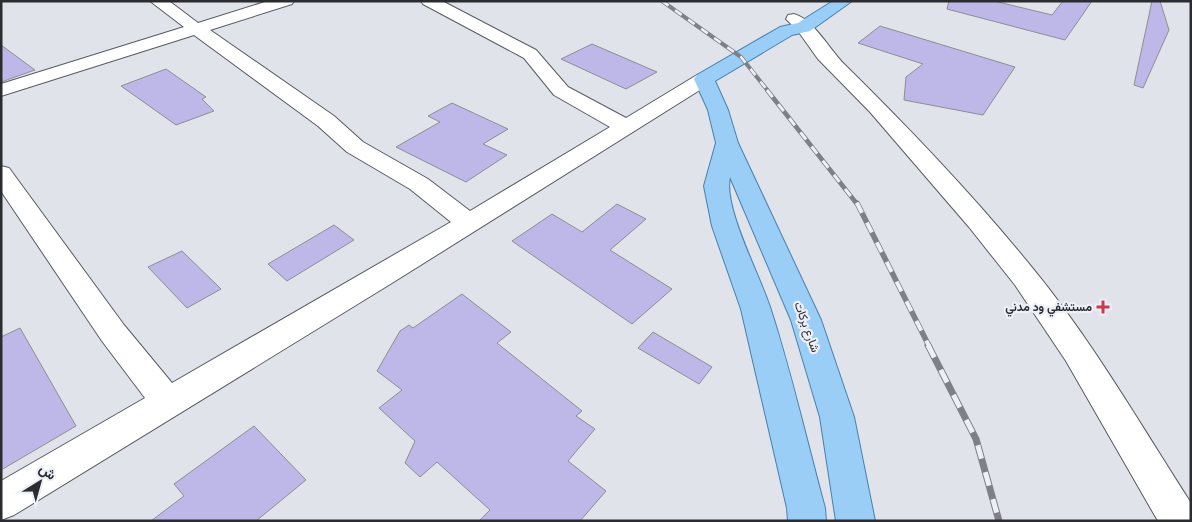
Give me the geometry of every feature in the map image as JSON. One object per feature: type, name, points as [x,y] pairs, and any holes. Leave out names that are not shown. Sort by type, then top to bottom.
[{"type":"main road","points":[[795,26],[822,1]]},
{"type":"main road","points":[[704,79],[795,26],[844,1]]},
{"type":"main road","name":"شارع بركات","points":[[704,79],[718,110],[727,143],[806,320],[837,417],[856,521]]},
{"type":"main road","name":"شارع بركات","points":[[727,143],[716,186],[725,226],[756,309],[806,508],[807,521]]},
{"type":"street","points":[[158,1],[326,121],[355,147],[418,184],[468,222]]},
{"type":"street","points":[[1,90],[263,1]]},
{"type":"street","points":[[1,82],[286,1]]},
{"type":"street","points":[[429,1],[530,54],[561,91],[625,126]]},
{"type":"street","points":[[795,26],[877,108],[1025,278],[1077,352],[1180,521]]},
{"type":"street","points":[[1,502],[382,276],[704,79]]},
{"type":"street","points":[[1,173],[113,333],[168,402]]},
{"type":"building","points":[[949,1],[994,1],[1052,15],[1063,1],[1092,1],[1065,40],[947,9]]},
{"type":"building","points":[[1152,1],[1160,1],[1169,30],[1143,88],[1134,85]]},
{"type":"building","points":[[880,26],[1015,67],[983,115],[904,100],[906,77],[923,64],[858,43]]},
{"type":"building","points":[[592,44],[657,72],[626,89],[561,59]]},
{"type":"building","points":[[1,45],[35,70],[1,82]]},
{"type":"building","points":[[166,69],[206,97],[202,99],[214,111],[176,125],[121,86]]},
{"type":"building","points":[[452,103],[508,129],[483,144],[507,155],[466,182],[396,147],[440,122],[428,116]]},
{"type":"building","points":[[617,204],[646,219],[610,250],[672,289],[632,324],[512,241],[552,214],[582,232]]},
{"type":"building","points":[[334,225],[354,240],[287,281],[268,264]]},
{"type":"building","points":[[182,251],[221,289],[187,308],[148,267]]},
{"type":"building","points":[[462,294],[511,332],[497,343],[582,411],[576,416],[595,429],[568,461],[606,491],[580,521],[479,521],[490,510],[437,462],[420,477],[405,463],[415,441],[379,408],[402,390],[377,371],[400,331],[409,325],[413,328]]},
{"type":"building","points":[[20,328],[76,426],[1,470],[1,337]]},
{"type":"building","points":[[653,332],[712,367],[699,384],[638,348]]},
{"type":"building","points":[[254,426],[306,480],[256,521],[151,521],[184,496],[174,484]]},
{"type":"railway","points":[[662,1],[741,57],[768,91]]},
{"type":"railway","points":[[767,90],[857,204]]},
{"type":"railway","points":[[857,203],[929,346]]},
{"type":"railway","points":[[928,345],[976,439],[999,521]]},
{"type":"place","name":"مستشفي ود مدني","points":[[1103,307]]}]
